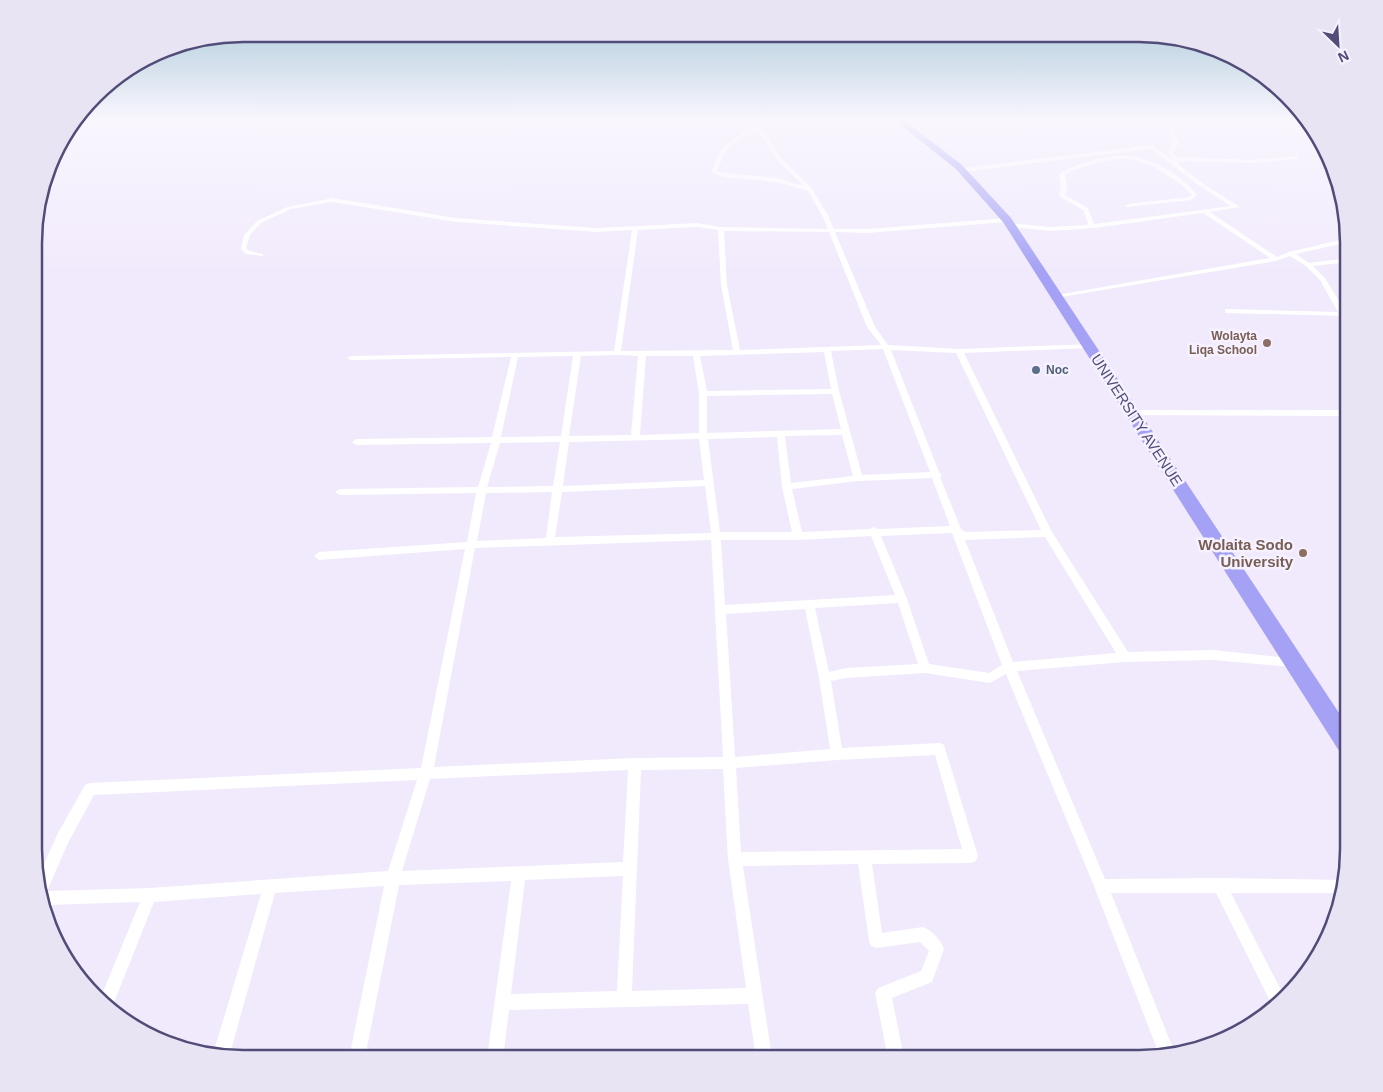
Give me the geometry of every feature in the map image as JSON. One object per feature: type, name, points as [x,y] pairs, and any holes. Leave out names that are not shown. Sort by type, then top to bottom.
[{"type":"highway","name":"UNIVERSITY AVENUE","points":[[962,170],[1008,222],[1340,733]]},
{"type":"street","points":[[715,169],[714,172],[723,175],[777,180],[810,190]]},
{"type":"street","points":[[789,169],[810,190],[831,230],[871,327],[886,347],[937,475],[954,529],[1009,667],[1101,886],[1165,1048]]},
{"type":"street","points":[[962,170],[971,169]]},
{"type":"street","points":[[1069,169],[1062,175],[1064,181],[1062,196],[1086,209],[1091,224],[1088,226]]},
{"type":"street","points":[[1128,206],[1191,198],[1194,196],[1182,182],[1162,169]]},
{"type":"street","points":[[261,255],[248,253],[243,248],[247,235],[259,222],[289,208],[334,200],[456,220],[598,230],[698,225],[722,229],[868,231],[1008,222],[1050,229],[1237,207],[1181,169]]},
{"type":"street","points":[[1205,212],[1276,259]]},
{"type":"street","points":[[617,353],[635,229]]},
{"type":"street","points":[[722,229],[724,285],[737,353]]},
{"type":"street","points":[[1057,297],[1276,259],[1291,253],[1340,244]]},
{"type":"street","points":[[1291,253],[1308,265],[1323,280],[1340,309]]},
{"type":"street","points":[[1308,265],[1340,261]]},
{"type":"street","points":[[1228,311],[1340,314]]},
{"type":"street","points":[[351,358],[617,353],[696,354],[886,347],[959,351],[1089,346]]},
{"type":"street","points":[[827,350],[835,391],[858,478]]},
{"type":"street","points":[[959,351],[1048,533],[1125,657]]},
{"type":"street","points":[[550,541],[577,354]]},
{"type":"street","points":[[635,438],[642,354]]},
{"type":"street","points":[[696,354],[703,394],[703,436],[716,536],[735,859],[763,1050]]},
{"type":"street","points":[[359,1050],[393,878],[426,773],[482,489],[496,440],[515,355]]},
{"type":"street","points":[[703,394],[835,391]]},
{"type":"street","points":[[1132,413],[1340,413]]},
{"type":"street","points":[[356,442],[635,438],[847,432]]},
{"type":"street","points":[[781,435],[787,487],[798,536]]},
{"type":"street","points":[[787,487],[858,478],[937,475]]},
{"type":"street","points":[[340,492],[558,489],[710,483]]},
{"type":"street","points":[[319,556],[550,541],[716,536],[798,536],[874,531],[954,529],[964,536],[1048,533]]},
{"type":"street","points":[[874,531],[902,599],[925,668]]},
{"type":"street","points":[[720,610],[902,599]]},
{"type":"street","points":[[809,604],[825,678],[837,754]]},
{"type":"street","points":[[825,678],[846,673],[925,668],[990,678],[1009,667],[1125,657],[1213,655],[1293,662]]},
{"type":"street","points":[[45,879],[63,838],[90,789],[635,764],[729,763],[837,754],[940,749],[971,856],[735,859]]},
{"type":"street","points":[[624,1000],[635,764]]},
{"type":"street","points":[[864,857],[876,941],[923,934],[937,949],[927,977],[883,993],[894,1050]]},
{"type":"street","points":[[49,898],[150,895],[393,878],[630,869]]},
{"type":"street","points":[[496,1050],[519,874]]},
{"type":"street","points":[[1219,885],[1276,996]]},
{"type":"street","points":[[1101,886],[1337,886]]},
{"type":"street","points":[[223,1048],[270,887]]},
{"type":"street","points":[[108,998],[150,895]]},
{"type":"street","points":[[503,1002],[755,996]]},
{"type":"place","name":"Wolayta Liqa School","points":[[1267,343]]},
{"type":"place","name":"Noc","points":[[1036,370]]},
{"type":"place","name":"Wolaita Sodo University","points":[[1303,553]]}]
